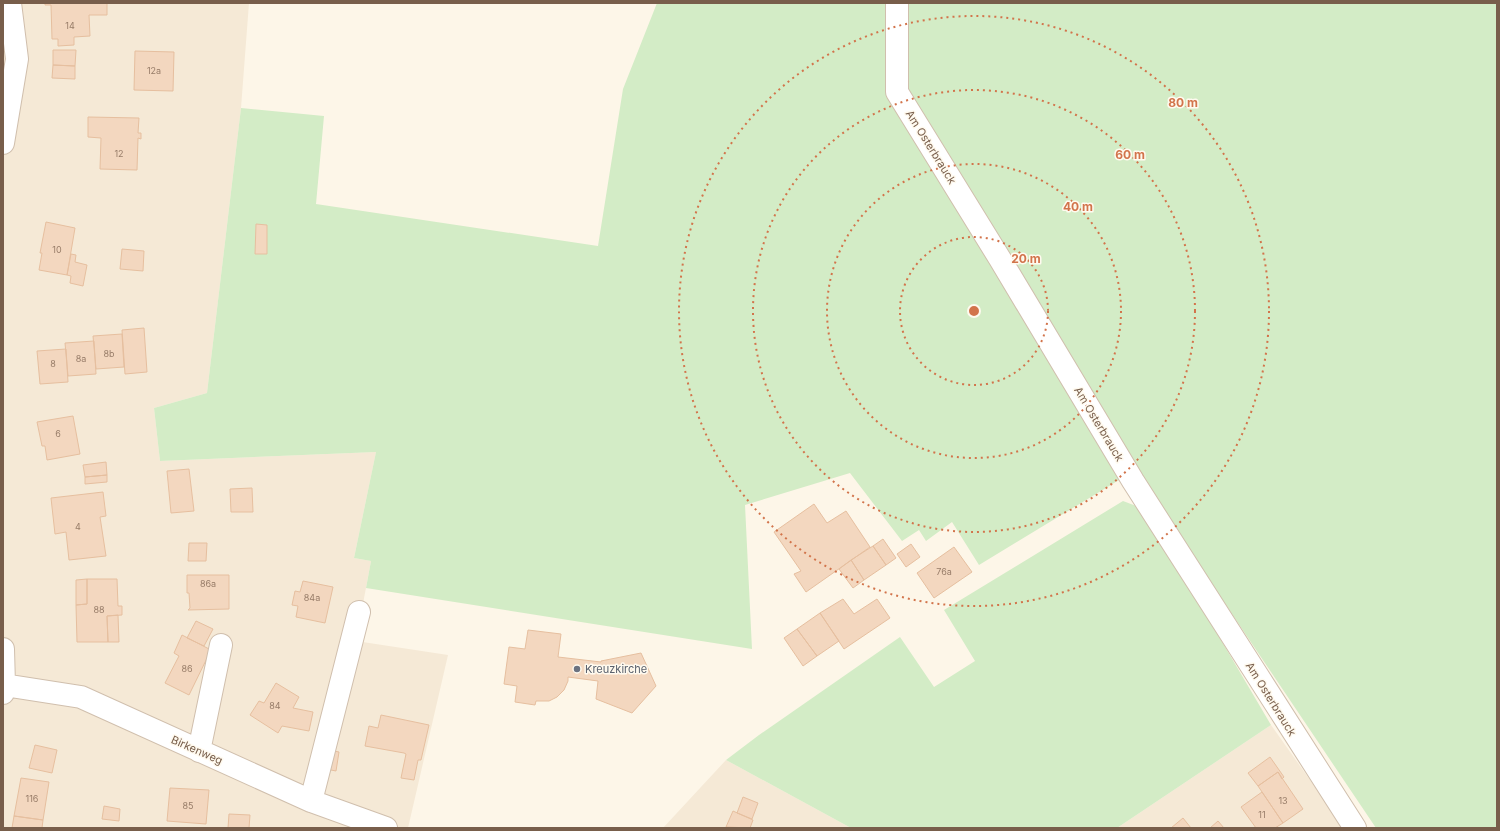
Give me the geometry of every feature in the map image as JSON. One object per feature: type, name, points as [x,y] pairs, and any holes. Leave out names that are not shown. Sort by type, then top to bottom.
[{"type":"street","points":[[3,143],[18,59],[10,3]]},
{"type":"street","name":"Am Osterbrauck","points":[[897,3],[897,92],[1004,265],[1133,481],[1355,828]]},
{"type":"street","points":[[311,801],[359,612]]},
{"type":"street","points":[[199,750],[221,645]]},
{"type":"street","points":[[3,649],[4,689]]},
{"type":"street","name":"Birkenweg","points":[[4,689],[80,697],[311,801],[386,828]]},
{"type":"shaded area","points":[[3,3],[249,3],[241,108],[207,393],[154,408],[160,461],[376,452],[354,558],[371,561],[356,641],[448,655],[408,828],[3,828]]},
{"type":"shaded area","points":[[1271,725],[1344,828],[1117,828]]},
{"type":"shaded area","points":[[726,760],[851,828],[663,828]]},
{"type":"green space","points":[[657,3],[1497,3],[1497,828],[1376,828],[1139,476],[901,99],[1119,480],[979,565],[952,522],[926,541],[919,530],[902,541],[850,473],[745,505],[752,649],[366,588],[371,561],[354,558],[376,452],[160,461],[154,408],[207,393],[241,108],[324,116],[316,204],[598,246],[623,89]]},
{"type":"green space","points":[[1123,501],[1144,509],[1271,725],[1117,828],[851,828],[726,760],[759,735],[900,637],[934,687],[975,661],[944,610]]},
{"type":"building","points":[[45,3],[107,3],[107,15],[89,15],[90,36],[74,37],[74,45],[58,46],[58,39],[52,39],[51,5],[45,5]]},
{"type":"building","points":[[53,50],[76,50],[75,66],[53,65]]},
{"type":"building","points":[[135,51],[174,52],[173,91],[134,90]]},
{"type":"building","points":[[53,65],[75,66],[75,79],[52,78]]},
{"type":"building","points":[[88,117],[139,118],[138,133],[141,133],[141,139],[138,138],[137,170],[100,169],[101,138],[88,137]]},
{"type":"building","points":[[46,222],[75,228],[67,275],[39,270],[42,253],[40,253]]},
{"type":"building","points":[[256,224],[267,225],[267,254],[255,254]]},
{"type":"building","points":[[122,249],[144,251],[143,271],[120,269]]},
{"type":"building","points":[[71,254],[76,255],[75,262],[87,265],[83,286],[70,283],[71,276],[67,275]]},
{"type":"building","points":[[144,328],[147,372],[125,374],[122,330]]},
{"type":"building","points":[[122,334],[124,367],[96,369],[93,336]]},
{"type":"building","points":[[94,341],[96,374],[68,376],[65,343]]},
{"type":"building","points":[[66,349],[68,382],[40,384],[37,351]]},
{"type":"building","points":[[73,416],[80,454],[47,460],[45,446],[42,446],[37,422]]},
{"type":"building","points":[[106,462],[107,475],[85,477],[83,465]]},
{"type":"building","points":[[189,469],[194,511],[171,513],[167,471]]},
{"type":"building","points":[[107,475],[107,482],[85,484],[85,477]]},
{"type":"building","points":[[252,488],[253,512],[231,512],[230,489]]},
{"type":"building","points":[[103,492],[106,516],[100,517],[106,556],[69,560],[66,532],[55,534],[51,498]]},
{"type":"building","points":[[814,504],[827,523],[846,511],[870,547],[806,592],[794,574],[801,571],[774,532]]},
{"type":"building","points":[[883,539],[896,558],[886,565],[873,546]]},
{"type":"building","points":[[189,543],[207,543],[206,561],[188,561]]},
{"type":"building","points":[[911,544],[920,557],[906,567],[897,554]]},
{"type":"building","points":[[873,546],[886,565],[864,580],[851,560]]},
{"type":"building","points":[[954,547],[972,572],[934,598],[917,573]]},
{"type":"building","points":[[851,560],[864,580],[853,588],[839,569]]},
{"type":"building","points":[[187,575],[229,575],[229,609],[188,610],[190,608],[189,593],[187,593]]},
{"type":"building","points":[[87,579],[117,579],[118,606],[122,606],[122,615],[107,616],[108,642],[77,642],[76,605],[87,604]]},
{"type":"building","points":[[87,579],[87,604],[76,605],[76,580]]},
{"type":"building","points":[[303,581],[333,587],[325,623],[296,617],[298,606],[292,605],[295,591],[300,592]]},
{"type":"building","points":[[843,599],[854,614],[877,599],[890,618],[844,649],[820,613]]},
{"type":"building","points":[[820,613],[839,641],[817,656],[797,629]]},
{"type":"building","points":[[118,615],[119,642],[108,642],[107,616]]},
{"type":"building","points":[[196,621],[213,629],[204,646],[187,638]]},
{"type":"building","points":[[797,629],[817,656],[803,666],[784,638]]},
{"type":"building","name":"Kreuzkirche","points":[[528,630],[561,634],[558,657],[601,662],[641,653],[656,686],[632,713],[596,699],[598,681],[568,677],[564,690],[557,697],[549,701],[536,701],[535,705],[515,702],[517,686],[504,684],[509,647],[525,649]]},
{"type":"building","points":[[182,635],[211,650],[189,695],[165,683],[179,656],[174,653]]},
{"type":"building","points":[[276,683],[299,697],[293,708],[313,712],[309,731],[282,726],[278,733],[250,715],[259,701],[264,703]]},
{"type":"building","points":[[381,715],[429,725],[421,760],[418,760],[414,780],[401,778],[406,754],[365,746],[369,726],[378,728]]},
{"type":"building","points":[[35,745],[57,750],[52,773],[29,768]]},
{"type":"building","points":[[329,750],[339,752],[336,771],[326,769]]},
{"type":"building","points":[[1270,757],[1284,777],[1282,779],[1278,772],[1258,786],[1248,773]]},
{"type":"building","points":[[1278,772],[1303,809],[1283,823],[1258,786]]},
{"type":"building","points":[[21,778],[49,782],[43,820],[14,816]]},
{"type":"building","points":[[170,788],[209,790],[206,824],[167,821]]},
{"type":"building","points":[[1262,792],[1283,823],[1275,828],[1256,828],[1241,807]]},
{"type":"building","points":[[743,797],[758,803],[752,819],[737,813]]},
{"type":"building","points":[[104,806],[120,809],[119,821],[102,819]]},
{"type":"building","points":[[733,811],[753,820],[750,828],[726,827]]},
{"type":"building","points":[[229,814],[250,815],[249,828],[228,828]]},
{"type":"building","points":[[14,816],[43,820],[42,828],[12,828]]},
{"type":"building","points":[[1183,818],[1191,828],[1171,828]]},
{"type":"building","points":[[1218,821],[1224,828],[1210,828]]},
{"type":"place","name":"Kreuzkirche","points":[[577,669]]}]
